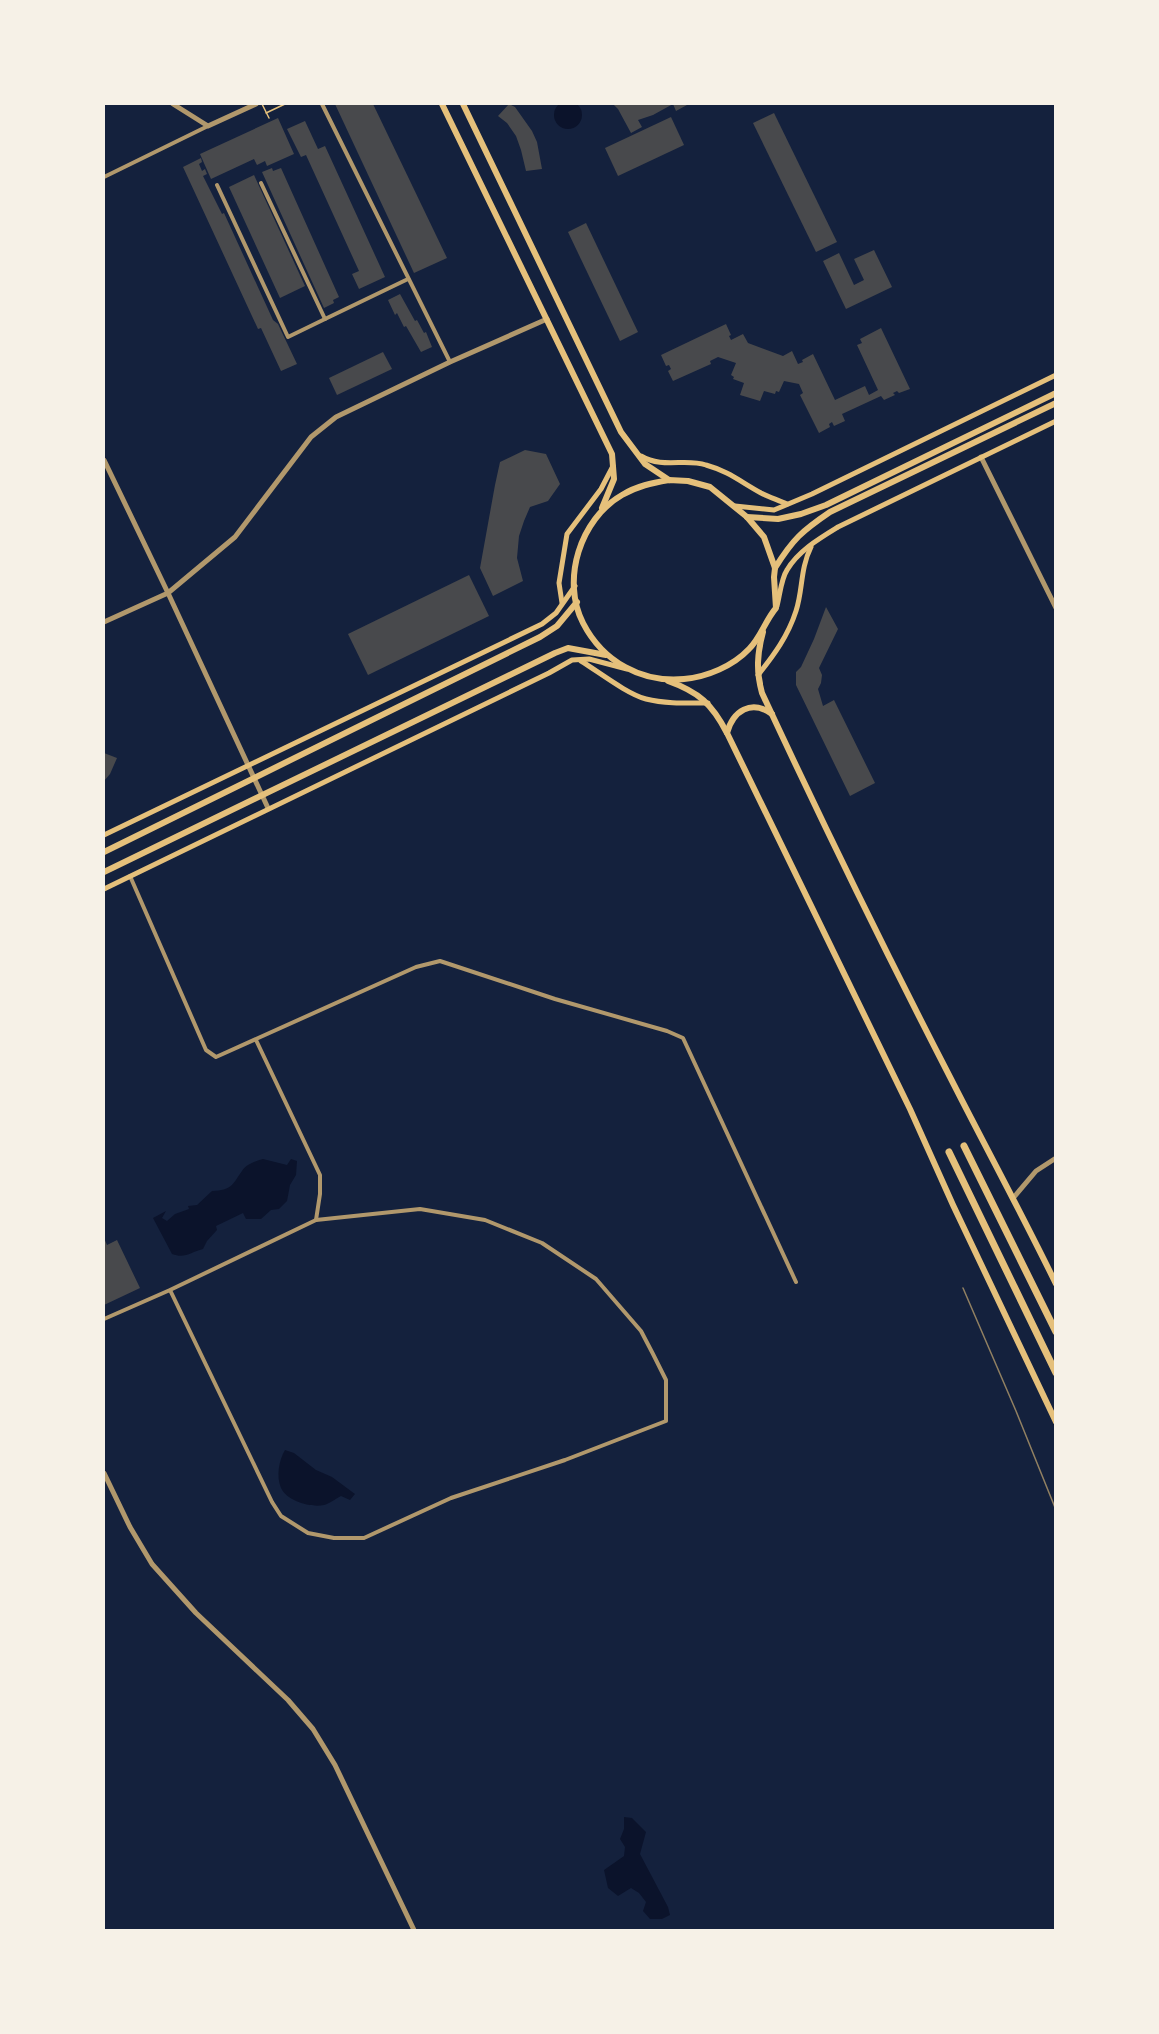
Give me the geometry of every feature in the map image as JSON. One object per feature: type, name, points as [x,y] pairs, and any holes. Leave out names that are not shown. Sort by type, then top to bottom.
[{"type":"highway","points":[[964,1146],[1056,1332]]},
{"type":"highway","points":[[949,1152],[1056,1373]]},
{"type":"main road","points":[[442,104],[606,439],[614,465],[614,479],[601,511],[587,531],[577,554],[575,586],[583,623],[607,655],[627,669]]},
{"type":"main road","points":[[463,104],[621,432],[645,464],[669,480]]},
{"type":"main road","points":[[735,506],[774,510],[812,494],[1056,375]]},
{"type":"main road","points":[[747,517],[778,519],[826,505],[1056,393]]},
{"type":"main road","points":[[775,568],[791,543],[807,528],[830,513],[1056,403]]},
{"type":"main road","points":[[1056,421],[838,527],[812,544],[786,570],[776,608],[765,621],[758,654],[758,675],[762,693],[945,1067],[1014,1197],[1056,1284]]},
{"type":"main road","points":[[638,455],[649,461],[669,464],[703,464],[733,475],[760,492],[787,504]]},
{"type":"main road","points":[[562,604],[559,583],[567,534],[601,489],[614,465]]},
{"type":"main road","points":[[601,511],[620,496],[642,486],[669,480],[688,481],[710,487],[747,517],[764,537],[775,568],[776,608]]},
{"type":"main road","points":[[758,675],[781,647],[797,609],[801,576],[812,544]]},
{"type":"main road","points":[[104,835],[542,624],[556,613],[575,586]]},
{"type":"main road","points":[[104,852],[540,637],[557,626],[577,602]]},
{"type":"main road","points":[[668,681],[700,677],[730,664],[748,650],[763,632]]},
{"type":"main road","points":[[104,872],[568,648],[607,655]]},
{"type":"main road","points":[[104,889],[572,660],[589,659],[627,669],[647,677],[668,681],[698,695],[717,714],[727,733],[910,1109],[1056,1422]]},
{"type":"main road","points":[[580,660],[645,699],[677,703],[708,703]]},
{"type":"main road","points":[[727,733],[730,721],[735,715],[752,707],[760,707],[772,714]]},
{"type":"street","points":[[173,104],[208,126]]},
{"type":"street","points":[[104,177],[256,104]]},
{"type":"street","points":[[322,104],[450,362]]},
{"type":"street","points":[[261,183],[325,319]]},
{"type":"street","points":[[217,185],[288,337],[408,279]]},
{"type":"street","points":[[104,621],[168,593],[235,537],[311,436],[336,417],[450,362],[547,319]]},
{"type":"street","points":[[981,457],[1056,608]]},
{"type":"street","points":[[104,460],[268,808]]},
{"type":"street","points":[[130,876],[206,1050],[216,1057],[416,967],[440,961],[555,999],[667,1030],[683,1038],[796,1282]]},
{"type":"street","points":[[256,1040],[320,1175],[316,1220]]},
{"type":"street","points":[[1014,1197],[1036,1171],[1056,1158]]},
{"type":"street","points":[[104,1319],[316,1220],[420,1209],[485,1220],[542,1243],[596,1279],[641,1331],[666,1380],[666,1421],[565,1460],[451,1498],[364,1538],[334,1538],[308,1533],[281,1516],[272,1502],[170,1290]]},
{"type":"street","points":[[104,1473],[130,1527],[152,1564],[191,1607],[288,1700],[313,1729],[335,1765],[414,1930]]},
{"type":"path","points":[[262,104],[269,118]]},
{"type":"path","points":[[266,113],[285,104]]},
{"type":"water","points":[[568,101],[578,105],[582,115],[578,125],[568,129],[558,125],[554,115],[558,105]]},
{"type":"water","points":[[263,1159],[287,1165],[291,1159],[297,1161],[296,1175],[290,1185],[287,1201],[279,1209],[271,1210],[261,1219],[246,1219],[243,1213],[216,1226],[217,1230],[203,1249],[184,1255],[172,1254],[153,1218],[166,1211],[162,1218],[167,1221],[175,1214],[189,1209],[188,1206],[197,1205],[212,1191],[231,1186],[244,1169]]},
{"type":"water","points":[[285,1450],[294,1453],[316,1470],[332,1477],[355,1494],[350,1500],[341,1496],[328,1504],[319,1506],[288,1497],[281,1488],[278,1473]]},
{"type":"water","points":[[624,1817],[632,1818],[646,1832],[640,1854],[668,1907],[670,1915],[662,1919],[650,1919],[643,1911],[646,1902],[639,1893],[631,1888],[618,1896],[608,1888],[604,1870],[624,1856],[625,1847],[620,1839],[624,1829]]},
{"type":"building","points":[[335,104],[373,104],[447,258],[414,273]]},
{"type":"building","points":[[509,104],[515,107],[532,131],[537,142],[542,169],[526,171],[516,136],[507,123],[498,116]]},
{"type":"building","points":[[613,104],[673,104],[638,120],[642,127],[631,133]]},
{"type":"building","points":[[673,104],[686,104],[687,105],[676,111]]},
{"type":"building","points":[[774,113],[837,242],[816,252],[753,123]]},
{"type":"building","points":[[671,117],[684,145],[618,176],[605,148]]},
{"type":"building","points":[[278,118],[294,154],[267,166],[265,161],[257,165],[254,159],[211,179],[200,154]]},
{"type":"building","points":[[305,121],[318,149],[325,146],[385,277],[359,289],[352,274],[359,271],[306,155],[301,157],[287,129]]},
{"type":"building","points":[[201,158],[202,162],[199,164],[202,171],[205,169],[207,174],[203,176],[222,214],[224,213],[273,320],[278,324],[297,364],[281,371],[261,328],[258,329],[183,167]]},
{"type":"building","points":[[272,168],[273,171],[281,168],[339,297],[333,300],[334,303],[324,308],[262,172]]},
{"type":"building","points":[[254,175],[305,286],[280,298],[229,187]]},
{"type":"building","points":[[586,223],[638,332],[620,341],[568,232]]},
{"type":"building","points":[[874,250],[892,287],[846,309],[823,261],[839,253],[854,285],[864,280],[854,259]]},
{"type":"building","points":[[400,294],[415,321],[417,320],[424,333],[426,332],[432,347],[421,352],[397,313],[395,315],[388,300]]},
{"type":"building","points":[[726,324],[731,340],[743,334],[748,343],[783,356],[792,351],[798,364],[813,354],[835,400],[865,386],[869,395],[878,390],[857,345],[862,343],[860,339],[881,328],[910,389],[899,393],[897,391],[893,393],[895,395],[884,400],[881,396],[842,414],[845,421],[834,426],[832,422],[829,424],[830,427],[819,433],[800,395],[803,393],[799,384],[784,381],[779,392],[776,391],[775,394],[764,391],[760,401],[740,395],[744,383],[733,379],[731,375],[736,363],[718,357],[710,361],[711,364],[673,381],[668,371],[671,369],[669,365],[666,366],[661,355]]},
{"type":"building","points":[[383,352],[392,369],[337,395],[329,378]]},
{"type":"building","points":[[525,450],[546,454],[560,484],[548,501],[530,507],[524,521],[519,536],[517,558],[523,581],[493,596],[480,568],[500,462]]},
{"type":"building","points":[[469,575],[489,616],[368,675],[348,634]]},
{"type":"building","points":[[826,607],[838,629],[819,668],[822,675],[818,689],[823,706],[834,700],[875,783],[850,796],[796,685],[796,672],[801,667],[814,639]]},
{"type":"building","points":[[104,753],[117,758],[104,781]]},
{"type":"building","points":[[104,1238],[107,1245],[117,1240],[140,1288],[104,1305]]},
{"type":"tram line","points":[[963,1288],[1056,1510]]}]
